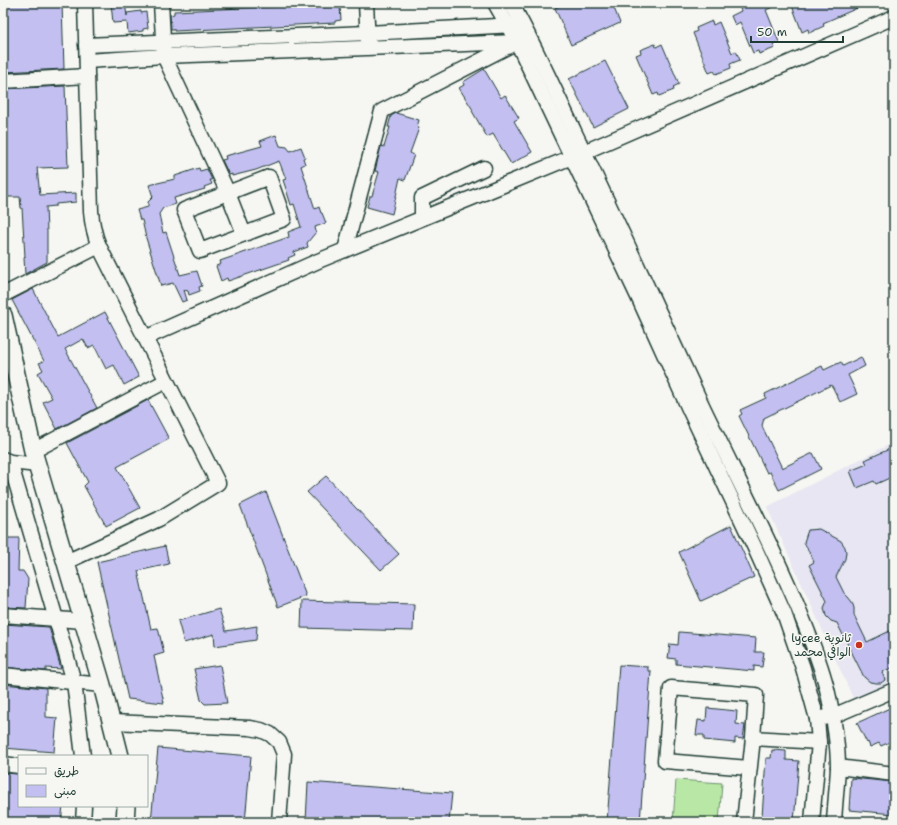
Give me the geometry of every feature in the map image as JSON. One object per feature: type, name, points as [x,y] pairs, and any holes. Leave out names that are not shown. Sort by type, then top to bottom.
[{"type":"main road","points":[[3,315],[35,458],[102,685],[120,755]]},
{"type":"main road","points":[[125,822],[126,807]]},
{"type":"street","points":[[66,562],[159,519],[218,483],[99,246],[95,235],[92,217],[85,3]]},
{"type":"street","points":[[161,3],[164,56],[228,193],[244,234]]},
{"type":"street","points":[[366,3],[368,48]]},
{"type":"street","points":[[495,3],[508,25],[571,157],[646,299]]},
{"type":"street","points":[[511,3],[584,152],[646,299],[695,407],[784,613],[803,668],[817,718],[819,742],[812,822]]},
{"type":"street","points":[[145,338],[318,261],[584,152],[894,17]]},
{"type":"street","points":[[86,45],[523,25]]},
{"type":"street","points":[[87,61],[164,56],[516,42],[530,40]]},
{"type":"street","points":[[345,250],[382,111],[516,42]]},
{"type":"street","points":[[3,81],[87,76]]},
{"type":"street","points":[[422,218],[422,198],[484,168]]},
{"type":"street","points":[[268,177],[284,219],[244,234],[200,251],[184,210],[268,177]]},
{"type":"street","points":[[3,295],[99,246]]},
{"type":"street","points":[[83,755],[74,682],[7,461],[35,458],[166,381]]},
{"type":"street","points":[[695,407],[764,530],[786,580],[819,664],[833,716],[838,767],[834,822]]},
{"type":"street","points":[[750,537],[764,530]]},
{"type":"street","points":[[3,615],[83,621]]},
{"type":"street","points":[[803,668],[819,664]]},
{"type":"street","points":[[3,675],[102,685]]},
{"type":"street","points":[[744,822],[756,695],[671,688],[664,761],[749,768]]},
{"type":"street","points":[[817,718],[833,716],[894,690]]},
{"type":"street","points":[[112,722],[250,728],[262,730],[270,734],[279,742],[284,754],[279,822]]},
{"type":"street","points":[[753,738],[819,742]]},
{"type":"street","points":[[3,764],[18,766]]},
{"type":"street","points":[[838,767],[894,774]]},
{"type":"street","points":[[83,822],[84,807]]},
{"type":"shaded area","name":"lycee ثانوية الوافي محمد","points":[[894,442],[894,682],[853,698],[767,507]]},
{"type":"green space","points":[[676,780],[722,783],[719,822],[673,822]]},
{"type":"building","points":[[3,3],[62,3],[64,69],[3,72]]},
{"type":"building","points":[[111,3],[125,3],[127,16],[127,13],[141,11],[141,13],[146,12],[148,28],[143,29],[143,31],[128,33],[127,22],[113,23]]},
{"type":"building","points":[[567,3],[612,3],[620,23],[571,45],[555,8]]},
{"type":"building","points":[[752,3],[782,3],[766,10],[779,42],[773,45],[775,48],[759,54],[758,51],[753,53],[740,22],[735,25],[731,16],[741,11],[740,8]]},
{"type":"building","points":[[791,3],[869,3],[823,23],[824,26],[809,33],[808,29],[802,32]]},
{"type":"building","points":[[312,5],[312,8],[340,6],[341,20],[335,21],[335,23],[174,31],[174,29],[171,29],[170,15],[174,14],[174,11]]},
{"type":"building","points":[[712,21],[713,25],[719,22],[732,53],[736,51],[740,60],[730,64],[731,68],[716,74],[714,71],[709,73],[693,33],[697,31],[696,28]]},
{"type":"building","points":[[655,44],[656,47],[662,44],[679,84],[673,87],[674,90],[659,96],[658,93],[653,95],[636,55],[641,53],[640,50]]},
{"type":"building","points":[[605,61],[629,109],[593,127],[569,79]]},
{"type":"building","points":[[484,69],[501,98],[505,95],[519,118],[514,121],[532,152],[511,164],[493,134],[487,137],[472,111],[473,110],[459,88],[464,85],[463,82]]},
{"type":"building","points":[[65,86],[68,167],[37,168],[40,195],[76,193],[76,202],[56,204],[56,206],[46,207],[47,262],[25,274],[22,208],[20,197],[6,197],[3,171],[3,89]]},
{"type":"building","points":[[396,113],[419,120],[417,127],[419,128],[410,153],[414,155],[405,180],[400,178],[392,214],[367,207],[379,172],[375,171],[381,146],[384,147],[390,127],[388,127],[391,116]]},
{"type":"building","points":[[276,135],[280,146],[287,147],[290,151],[301,147],[305,157],[303,158],[305,164],[301,166],[315,209],[319,207],[326,223],[315,227],[316,232],[307,243],[308,247],[294,252],[295,255],[288,258],[289,260],[228,281],[227,278],[221,281],[216,266],[221,264],[220,261],[289,237],[288,232],[301,227],[294,204],[291,205],[283,180],[286,179],[279,161],[256,170],[232,176],[232,174],[229,175],[222,160],[226,159],[225,156],[262,146],[260,141]]},
{"type":"building","points":[[199,168],[200,171],[207,169],[212,180],[210,180],[212,184],[204,187],[205,189],[174,198],[176,204],[163,208],[159,214],[163,233],[166,232],[180,275],[197,271],[202,286],[199,287],[200,291],[189,295],[188,291],[184,290],[187,300],[182,302],[173,283],[161,286],[142,220],[140,220],[137,210],[148,207],[148,202],[153,197],[149,185],[175,179],[175,176]]},
{"type":"building","points":[[33,289],[58,337],[105,312],[139,377],[124,385],[114,365],[106,369],[94,345],[88,348],[83,339],[65,349],[97,408],[57,429],[43,402],[52,398],[38,373],[43,370],[39,363],[44,361],[12,300]]},
{"type":"building","points":[[861,357],[865,366],[848,375],[857,394],[840,402],[831,385],[764,418],[762,426],[782,468],[813,453],[821,469],[779,490],[770,472],[767,473],[739,416],[742,414],[740,410],[766,398],[765,394],[822,366],[824,370],[841,362],[843,366]]},
{"type":"building","points":[[148,400],[169,439],[117,467],[140,508],[106,526],[84,486],[88,482],[67,443]]},
{"type":"building","points":[[894,447],[894,476],[876,484],[874,481],[857,488],[850,471],[867,464],[865,460]]},
{"type":"building","points":[[326,476],[399,554],[381,570],[307,492]]},
{"type":"building","points":[[266,492],[306,596],[278,607],[240,505]]},
{"type":"building","points":[[731,525],[754,577],[701,601],[679,552]]},
{"type":"building","points":[[819,529],[841,541],[845,547],[845,559],[836,577],[844,593],[852,602],[854,615],[867,642],[894,629],[894,667],[882,672],[885,680],[881,683],[870,682],[864,677],[837,623],[831,621],[826,616],[824,608],[827,601],[809,565],[814,562],[804,542],[808,530]]},
{"type":"building","points":[[3,538],[19,538],[18,571],[23,571],[28,579],[26,608],[3,607]]},
{"type":"building","points":[[165,546],[169,564],[138,571],[151,629],[158,628],[164,653],[154,656],[164,703],[128,699],[97,562]]},
{"type":"building","points":[[302,601],[414,604],[413,631],[301,628]]},
{"type":"building","points":[[219,609],[226,631],[257,626],[256,640],[215,646],[214,634],[184,643],[178,621]]},
{"type":"building","points":[[3,624],[49,627],[61,669],[46,668],[46,671],[3,667]]},
{"type":"building","points":[[679,632],[756,638],[755,652],[764,652],[762,667],[754,666],[754,671],[676,664],[676,659],[668,658],[670,644],[678,645]]},
{"type":"building","points":[[220,665],[227,703],[205,704],[201,700],[194,669]]},
{"type":"building","points":[[619,665],[648,667],[648,671],[651,671],[640,822],[607,822]]},
{"type":"building","points":[[3,684],[46,688],[46,717],[57,718],[54,752],[3,748]]},
{"type":"building","points":[[894,706],[894,740],[881,746],[879,743],[870,747],[857,723]]},
{"type":"building","points":[[707,708],[737,711],[736,724],[745,725],[743,739],[735,738],[735,743],[704,740],[704,735],[696,735],[698,720],[706,721]]},
{"type":"building","points":[[158,748],[251,756],[245,822],[151,822]]},
{"type":"building","points":[[772,750],[786,751],[786,760],[799,761],[794,822],[764,822],[765,817],[762,817],[766,758],[771,758]]},
{"type":"building","points":[[3,773],[18,774],[18,807],[63,807],[61,822],[3,822]]},
{"type":"building","points":[[851,778],[894,782],[894,814],[849,810]]},
{"type":"building","points":[[308,782],[452,793],[449,822],[306,822]]},
{"type":"place","name":"lycee ثانوية الوافي محمد","points":[[859,645]]}]
